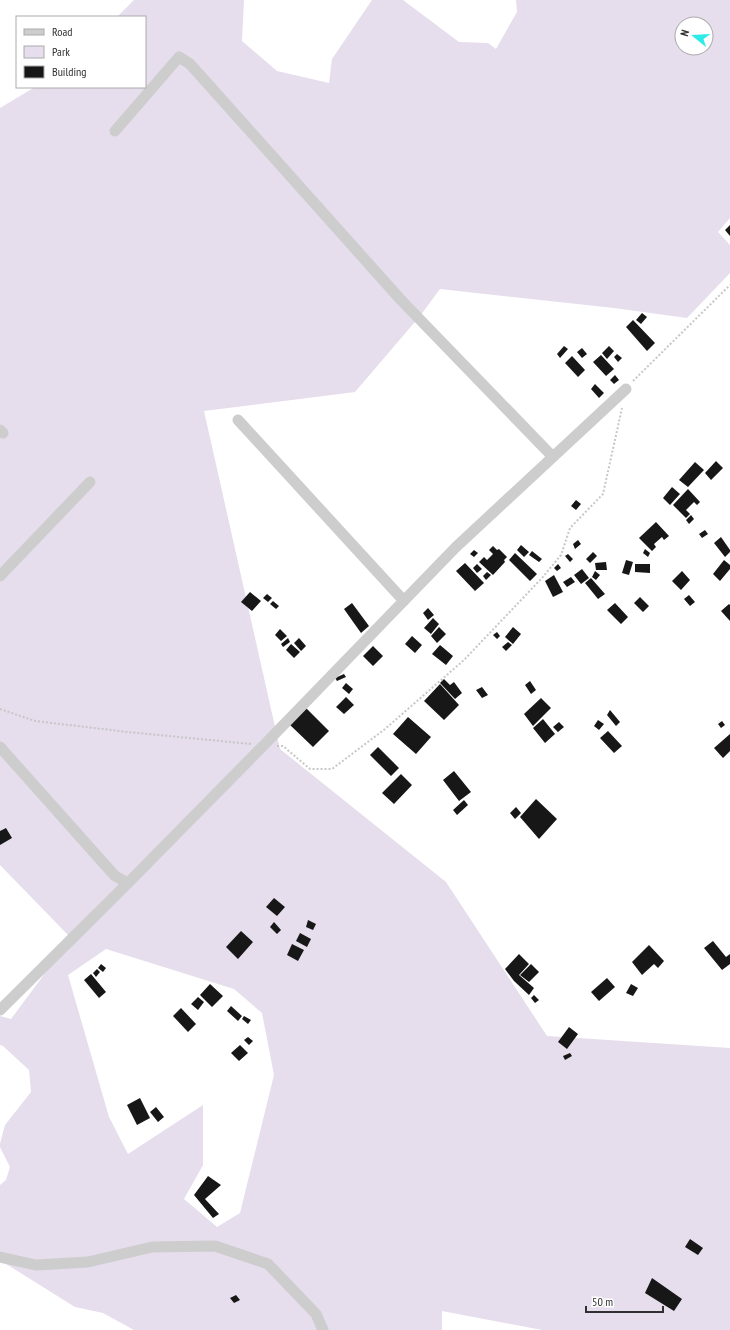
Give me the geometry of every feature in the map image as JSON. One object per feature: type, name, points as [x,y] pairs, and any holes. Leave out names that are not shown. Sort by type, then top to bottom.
[{"type":"street","points":[[115,131],[179,57],[190,64],[401,300],[553,457]]},
{"type":"street","points":[[0,1010],[231,779],[456,548],[626,389]]},
{"type":"street","points":[[238,420],[404,601]]},
{"type":"street","points":[[0,576],[90,482]]},
{"type":"street","points":[[0,747],[115,876],[128,883]]},
{"type":"street","points":[[0,1257],[36,1265],[88,1262],[152,1247],[216,1246],[268,1264],[316,1314],[323,1330]]},
{"type":"green space","points":[[134,0],[244,0],[242,41],[277,71],[329,83],[332,59],[372,0],[403,0],[459,42],[488,43],[496,49],[517,12],[516,0],[730,0],[730,218],[718,232],[730,245],[730,273],[687,318],[614,308],[440,289],[420,316],[355,392],[204,411],[280,749],[446,882],[547,1036],[730,1048],[730,1330],[542,1330],[442,1311],[442,1330],[134,1330],[103,1313],[75,1307],[3,1262],[0,1262],[0,1185],[6,1180],[10,1167],[0,1144],[5,1125],[31,1092],[29,1070],[3,1046],[0,1045],[0,1016],[11,1019],[66,945],[68,935],[0,865],[0,108],[33,88],[146,88],[146,16],[118,16]],"holes":[[[106,949],[234,989],[262,1013],[274,1075],[240,1213],[217,1227],[184,1199],[203,1165],[203,1105],[128,1154],[109,1117],[68,975]]]},
{"type":"building","points":[[730,225],[730,236],[725,230]]},
{"type":"building","points":[[642,313],[647,317],[641,324],[636,320]]},
{"type":"building","points":[[633,320],[655,343],[647,351],[626,327]]},
{"type":"building","points":[[564,346],[568,349],[560,358],[557,354]]},
{"type":"building","points":[[609,346],[614,351],[607,359],[602,353]]},
{"type":"building","points":[[582,348],[587,354],[582,358],[577,352]]},
{"type":"building","points":[[617,354],[622,358],[618,362],[614,357]]},
{"type":"building","points":[[601,355],[614,369],[606,376],[593,362]]},
{"type":"building","points":[[572,356],[585,370],[578,377],[565,363]]},
{"type":"building","points":[[615,375],[619,380],[614,384],[610,380]]},
{"type":"building","points":[[595,384],[604,393],[599,398],[591,389]]},
{"type":"building","points":[[716,461],[723,468],[711,480],[705,473]]},
{"type":"building","points":[[695,462],[704,470],[688,487],[679,480]]},
{"type":"building","points":[[672,487],[680,494],[670,505],[663,498]]},
{"type":"building","points":[[688,489],[700,502],[697,505],[694,502],[686,510],[690,514],[686,518],[673,505]]},
{"type":"building","points":[[576,500],[581,504],[576,510],[571,506]]},
{"type":"building","points":[[691,515],[694,519],[689,524],[686,520]]},
{"type":"building","points":[[656,522],[669,536],[664,540],[662,537],[654,544],[656,547],[652,551],[639,538]]},
{"type":"building","points":[[705,530],[708,534],[702,538],[699,534]]},
{"type":"building","points":[[721,537],[730,550],[725,557],[714,543]]},
{"type":"building","points":[[578,540],[581,544],[575,549],[573,544]]},
{"type":"building","points":[[521,545],[529,552],[524,557],[517,550]]},
{"type":"building","points":[[493,546],[497,550],[499,549],[507,557],[504,560],[505,562],[493,575],[479,562],[484,557],[487,560],[493,554],[489,550]]},
{"type":"building","points":[[645,549],[650,553],[648,557],[643,553]]},
{"type":"building","points":[[474,550],[478,553],[474,557],[470,554]]},
{"type":"building","points":[[532,551],[542,559],[539,562],[529,555]]},
{"type":"building","points":[[593,552],[597,556],[590,563],[586,559]]},
{"type":"building","points":[[515,553],[537,574],[530,581],[509,560]]},
{"type":"building","points":[[568,554],[573,559],[570,562],[565,556]]},
{"type":"building","points":[[626,560],[633,562],[629,575],[622,573]]},
{"type":"building","points":[[724,560],[730,565],[730,569],[720,581],[713,574]]},
{"type":"building","points":[[606,562],[607,570],[596,570],[595,563]]},
{"type":"building","points":[[465,563],[484,583],[475,591],[456,571]]},
{"type":"building","points":[[477,564],[482,569],[477,573],[473,568]]},
{"type":"building","points":[[558,564],[561,568],[557,571],[554,568]]},
{"type":"building","points":[[635,564],[650,564],[650,573],[635,572]]},
{"type":"building","points":[[582,569],[589,578],[581,584],[574,575]]},
{"type":"building","points":[[595,571],[600,575],[596,580],[592,577]]},
{"type":"building","points":[[682,571],[690,580],[681,590],[672,581]]},
{"type":"building","points":[[487,572],[491,575],[486,580],[483,576]]},
{"type":"building","points":[[554,575],[563,592],[553,597],[545,581]]},
{"type":"building","points":[[571,577],[575,582],[567,587],[563,582]]},
{"type":"building","points":[[591,578],[605,594],[598,599],[585,583]]},
{"type":"building","points":[[250,592],[261,601],[252,611],[241,602]]},
{"type":"building","points":[[267,594],[272,598],[268,602],[263,598]]},
{"type":"building","points":[[689,595],[695,602],[690,606],[684,599]]},
{"type":"building","points":[[640,597],[649,606],[643,612],[634,603]]},
{"type":"building","points":[[273,601],[279,606],[276,609],[270,604]]},
{"type":"building","points":[[352,603],[369,626],[361,633],[344,609]]},
{"type":"building","points":[[615,603],[628,617],[621,624],[607,610]]},
{"type":"building","points":[[729,604],[730,605],[730,621],[721,611]]},
{"type":"building","points":[[428,608],[434,615],[428,620],[423,613]]},
{"type":"building","points":[[433,618],[439,624],[431,634],[424,628]]},
{"type":"building","points":[[439,627],[446,634],[437,643],[431,636]]},
{"type":"building","points":[[513,627],[521,634],[513,644],[505,637]]},
{"type":"building","points":[[280,629],[287,636],[281,641],[275,635]]},
{"type":"building","points":[[497,632],[500,636],[497,639],[493,635]]},
{"type":"building","points":[[412,636],[422,645],[415,653],[405,644]]},
{"type":"building","points":[[288,638],[290,642],[283,647],[281,644]]},
{"type":"building","points":[[299,638],[306,646],[301,651],[294,643]]},
{"type":"building","points":[[508,642],[512,645],[506,651],[502,647]]},
{"type":"building","points":[[291,644],[300,652],[294,658],[286,650]]},
{"type":"building","points":[[440,645],[453,656],[446,665],[432,654]]},
{"type":"building","points":[[373,646],[383,656],[373,666],[363,656]]},
{"type":"building","points":[[344,674],[346,677],[337,681],[335,678]]},
{"type":"building","points":[[444,679],[450,685],[454,682],[462,693],[455,699],[440,683]]},
{"type":"building","points":[[530,681],[536,690],[531,694],[525,685]]},
{"type":"building","points":[[346,683],[353,689],[349,694],[342,688]]},
{"type":"building","points":[[440,684],[459,705],[444,720],[424,701]]},
{"type":"building","points":[[482,687],[488,695],[482,698],[476,690]]},
{"type":"building","points":[[346,697],[354,705],[344,714],[336,707]]},
{"type":"building","points":[[541,698],[551,708],[533,726],[524,714]]},
{"type":"building","points":[[305,707],[329,731],[313,747],[289,724]]},
{"type":"building","points":[[610,710],[620,722],[616,726],[607,715]]},
{"type":"building","points":[[408,717],[431,737],[416,754],[393,734]]},
{"type":"building","points":[[543,719],[555,734],[545,743],[533,728]]},
{"type":"building","points":[[598,720],[604,724],[599,730],[594,726]]},
{"type":"building","points":[[722,721],[725,725],[721,728],[718,724]]},
{"type":"building","points":[[559,722],[564,727],[558,732],[553,727]]},
{"type":"building","points":[[608,731],[622,746],[614,753],[600,738]]},
{"type":"building","points":[[730,734],[730,751],[723,758],[714,748]]},
{"type":"building","points":[[378,747],[399,768],[391,776],[370,755]]},
{"type":"building","points":[[454,771],[471,792],[459,801],[443,780]]},
{"type":"building","points":[[401,774],[412,785],[394,804],[382,793]]},
{"type":"building","points":[[536,799],[557,819],[539,839],[520,817]]},
{"type":"building","points":[[464,800],[468,805],[457,815],[453,810]]},
{"type":"building","points":[[516,807],[521,813],[515,819],[510,813]]},
{"type":"building","points":[[6,828],[12,838],[0,845],[0,831]]},
{"type":"building","points":[[274,898],[285,907],[277,916],[266,907]]},
{"type":"building","points":[[308,920],[316,924],[313,930],[306,927]]},
{"type":"building","points":[[274,922],[281,930],[277,934],[270,927]]},
{"type":"building","points":[[241,931],[253,942],[238,959],[226,947]]},
{"type":"building","points":[[300,933],[311,939],[307,947],[296,941]]},
{"type":"building","points":[[713,941],[726,957],[730,954],[730,964],[722,970],[704,948]]},
{"type":"building","points":[[292,944],[304,950],[298,961],[287,955]]},
{"type":"building","points":[[649,945],[664,961],[658,968],[654,964],[642,975],[632,962]]},
{"type":"building","points":[[519,954],[529,964],[519,975],[534,988],[529,995],[514,981],[505,969]]},
{"type":"building","points":[[101,964],[106,968],[103,972],[98,968]]},
{"type":"building","points":[[531,964],[539,972],[529,982],[520,975]]},
{"type":"building","points":[[97,969],[100,972],[96,977],[93,973]]},
{"type":"building","points":[[91,974],[106,992],[99,998],[84,980]]},
{"type":"building","points":[[607,978],[615,987],[599,1001],[591,992]]},
{"type":"building","points":[[210,984],[223,996],[212,1007],[200,995]]},
{"type":"building","points":[[631,984],[638,988],[633,996],[626,993]]},
{"type":"building","points":[[534,995],[539,1000],[535,1003],[531,998]]},
{"type":"building","points":[[198,997],[204,1002],[198,1010],[191,1004]]},
{"type":"building","points":[[231,1006],[242,1016],[238,1021],[227,1011]]},
{"type":"building","points":[[181,1008],[196,1024],[188,1032],[173,1016]]},
{"type":"building","points":[[244,1016],[251,1020],[248,1024],[242,1019]]},
{"type":"building","points":[[569,1027],[578,1034],[567,1049],[558,1042]]},
{"type":"building","points":[[248,1037],[253,1041],[249,1045],[244,1040]]},
{"type":"building","points":[[240,1045],[248,1053],[239,1061],[231,1053]]},
{"type":"building","points":[[570,1053],[572,1056],[565,1060],[563,1056]]},
{"type":"building","points":[[140,1098],[150,1118],[137,1125],[127,1105]]},
{"type":"building","points":[[156,1107],[164,1117],[158,1122],[150,1112]]},
{"type":"building","points":[[208,1176],[221,1185],[205,1199],[219,1214],[213,1218],[194,1195]]},
{"type":"building","points":[[690,1239],[703,1248],[698,1255],[685,1247]]},
{"type":"building","points":[[652,1278],[682,1299],[674,1311],[645,1293]]},
{"type":"building","points":[[236,1295],[240,1300],[234,1303],[230,1298]]}]
